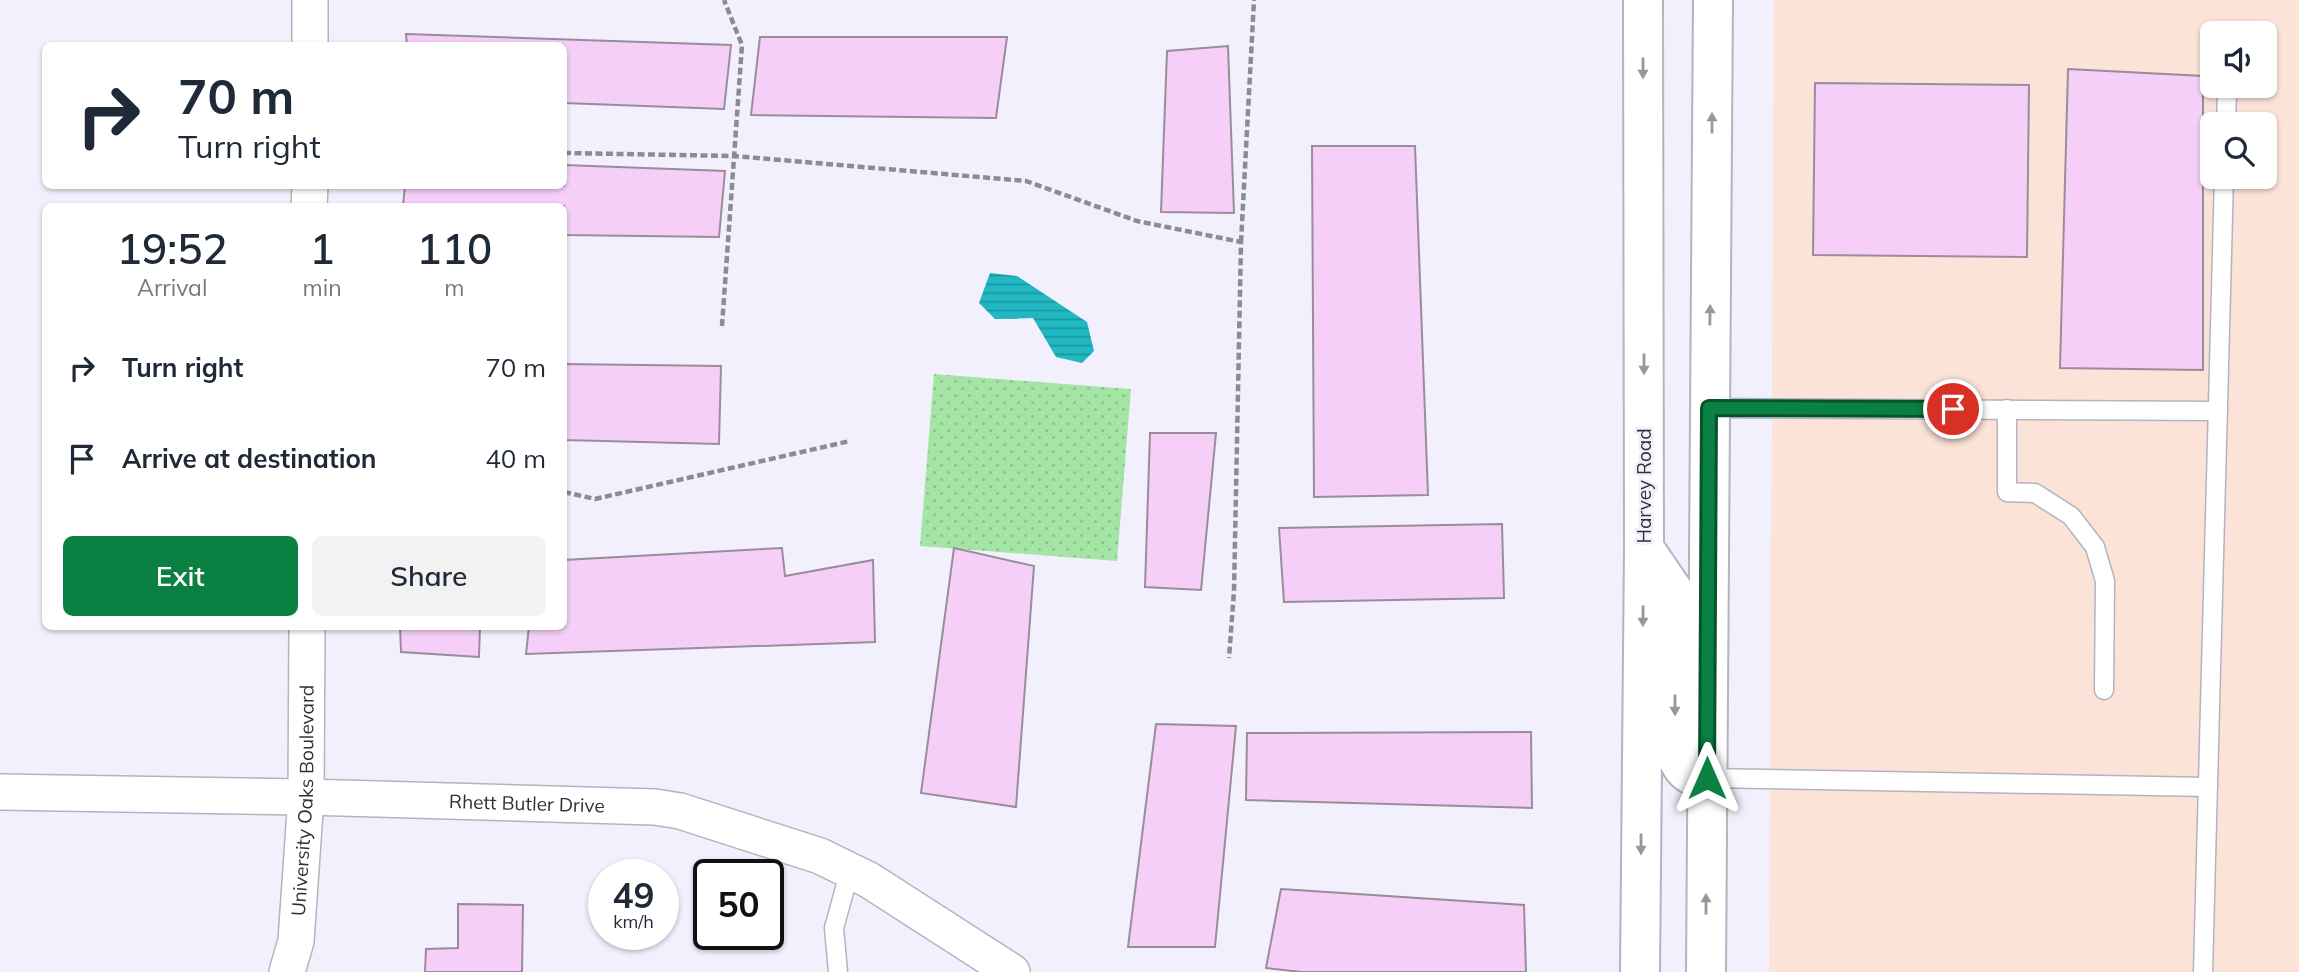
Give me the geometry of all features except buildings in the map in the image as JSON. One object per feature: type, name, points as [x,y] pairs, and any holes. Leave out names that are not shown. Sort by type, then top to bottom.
[{"type":"main road","name":"Harvey Road","points":[[1640,972],[1644,548],[1643,0]]},
{"type":"main road","points":[[1706,972],[1713,0]]},
{"type":"main road","points":[[1644,548],[1676,595],[1675,752],[1681,769],[1696,778],[1707,778]]},
{"type":"street","points":[[310,0],[310,42]]},
{"type":"street","name":"University Oaks Boulevard","points":[[287,972],[296,941],[306,797],[307,630]]},
{"type":"street","name":"Rhett Butler Drive","points":[[0,792],[306,797],[655,807],[680,811],[820,856],[850,870],[1012,972]]},
{"type":"lane","points":[[2203,972],[2224,189]]},
{"type":"lane","points":[[1709,408],[2218,411]]},
{"type":"lane","points":[[2007,410],[2007,492],[2035,493],[2071,516],[2095,547],[2105,580],[2104,690]]},
{"type":"lane","points":[[1707,778],[2208,788]]},
{"type":"lane","points":[[838,972],[834,928],[850,870]]},
{"type":"path","points":[[722,326],[742,45],[724,0]]},
{"type":"path","points":[[1229,658],[1234,591],[1241,242],[1254,0]]},
{"type":"path","points":[[567,153],[734,156],[1026,181],[1137,221],[1241,242]]},
{"type":"path","points":[[567,493],[595,499],[850,441]]},
{"type":"shaded area","points":[[1774,0],[2299,0],[2299,972],[1769,972]]},
{"type":"green space","points":[[934,374],[1131,389],[1117,561],[920,546]]},
{"type":"water","points":[[990,273],[1017,276],[1087,322],[1094,351],[1082,363],[1056,357],[1033,318],[995,319],[979,303]]},
{"type":"route","points":[[1707,778],[1709,408],[1953,409]]}]
